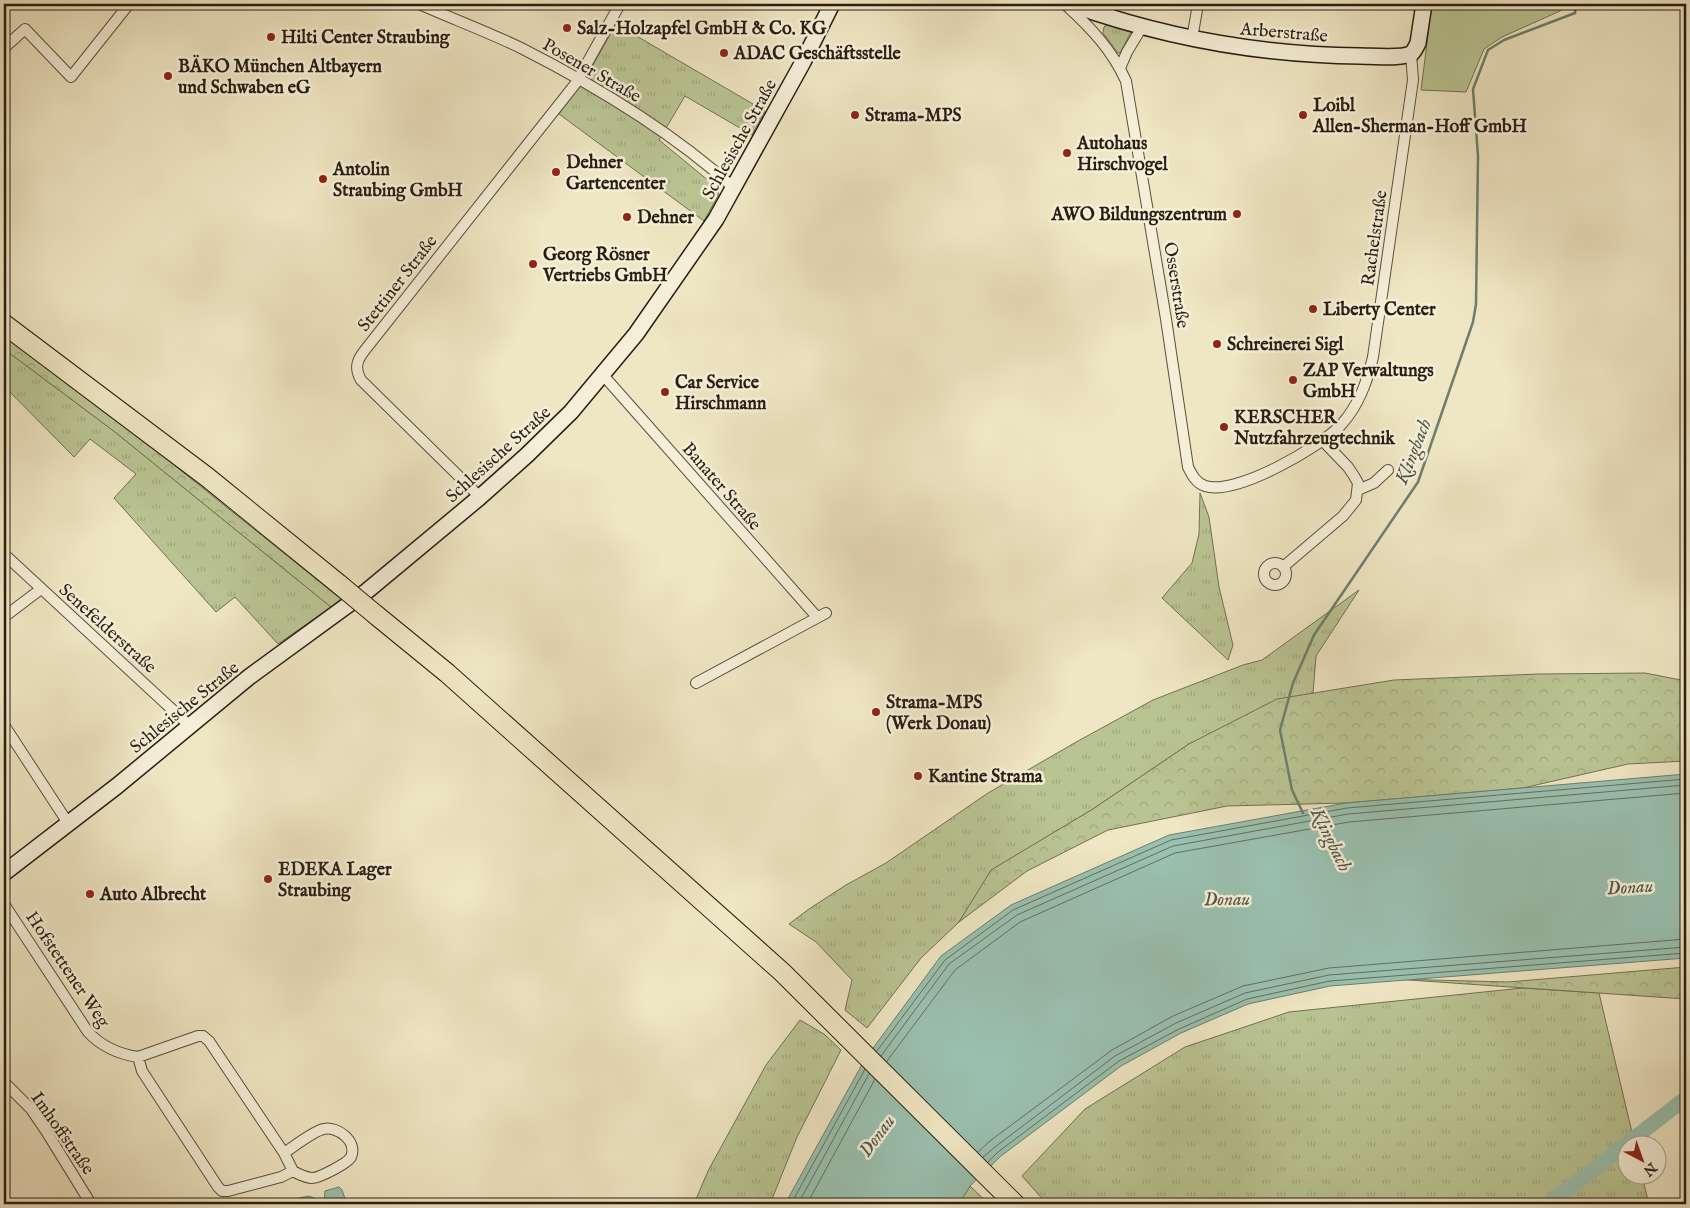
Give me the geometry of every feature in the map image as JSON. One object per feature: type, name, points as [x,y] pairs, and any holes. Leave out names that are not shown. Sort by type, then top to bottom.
[{"type":"highway","points":[[4,324],[207,477],[469,692],[722,917],[812,1001],[1015,1204]]},
{"type":"street","points":[[4,48],[25,29],[71,77],[129,4]]},
{"type":"street","name":"Posener Straße","points":[[419,4],[519,47],[578,78],[667,134],[696,155],[734,188]]},
{"type":"street","points":[[578,78],[620,4]]},
{"type":"street","name":"Schlesische Straße","points":[[4,873],[68,824],[254,674],[367,591],[480,497],[552,432],[603,376],[636,334],[716,219],[803,62],[832,4]]},
{"type":"street","name":"Osserstraße","points":[[1065,4],[1106,45],[1126,81],[1188,466],[1193,477],[1199,483],[1206,487],[1222,487]]},
{"type":"street","name":"Arberstraße","points":[[1070,4],[1109,10],[1142,27],[1192,39],[1257,50],[1289,54],[1378,56],[1411,54]]},
{"type":"street","points":[[1192,39],[1198,4]]},
{"type":"street","points":[[1411,54],[1418,44],[1424,4]]},
{"type":"street","points":[[1120,68],[1126,52],[1142,27]]},
{"type":"street","name":"Rachelstraße","points":[[1222,487],[1237,484],[1279,466],[1302,455],[1323,441],[1341,425],[1363,393],[1374,357],[1414,80],[1411,54]]},
{"type":"street","name":"Stettiner Straße","points":[[480,497],[362,380],[358,374],[357,364],[365,350],[578,78]]},
{"type":"street","name":"Banater Straße","points":[[603,376],[821,615],[696,683]]},
{"type":"street","points":[[1283,567],[1343,516],[1356,500],[1358,483],[1348,467],[1323,441]]},
{"type":"street","points":[[1358,490],[1374,482],[1388,470]]},
{"type":"street","name":"Senefelderstraße","points":[[4,554],[190,726]]},
{"type":"street","points":[[4,617],[41,589]]},
{"type":"street","points":[[4,725],[68,824]]},
{"type":"street","name":"Hofstettener Weg","points":[[4,904],[88,1032],[105,1047],[127,1056],[138,1057]]},
{"type":"street","points":[[284,1152],[322,1129],[337,1130],[347,1137],[352,1148],[351,1157],[346,1162],[318,1177],[312,1178],[293,1171],[284,1152],[203,1036],[198,1036],[138,1057],[142,1071],[218,1187],[222,1190],[281,1177],[293,1171]]},
{"type":"street","name":"Imhoffstraße","points":[[4,1082],[31,1109],[91,1204]]},
{"type":"green space","points":[[1432,4],[1568,4],[1560,11],[1502,37],[1484,49],[1466,92],[1421,90]]},
{"type":"green space","points":[[616,24],[765,111],[752,135],[685,96],[659,140],[715,186],[719,194],[704,221],[559,114],[593,65]]},
{"type":"green space","points":[[1108,24],[1131,32],[1120,53],[1118,53],[1103,33],[1104,27]]},
{"type":"green space","points":[[4,333],[118,420],[341,599],[331,607],[115,432],[4,349]]},
{"type":"green space","points":[[4,349],[115,432],[331,607],[278,644],[235,597],[216,612],[114,498],[136,474],[90,439],[74,457],[4,386]]},
{"type":"green space","points":[[1200,493],[1209,517],[1219,587],[1233,645],[1228,660],[1162,598],[1192,563],[1199,534]]},
{"type":"green space","points":[[1359,590],[1316,656],[1313,693],[1189,744],[1093,809],[992,870],[959,922],[921,958],[867,1028],[845,1010],[852,980],[816,942],[789,924],[846,885],[886,863],[988,793],[1153,700],[1243,665],[1262,660]]},
{"type":"green space","points":[[1645,673],[1686,681],[1686,761],[1628,764],[1523,788],[1346,803],[1227,806],[1108,830],[1027,871],[959,922],[991,870],[1093,809],[1189,744],[1277,699],[1394,680],[1539,674]]},
{"type":"green space","points":[[1686,967],[1686,999],[1394,979],[1508,982]]},
{"type":"green space","points":[[1523,988],[1599,993],[1633,1136],[1618,1136],[1618,1186],[1644,1186],[1649,1204],[1047,1204],[1022,1176],[1085,1109],[1185,1047],[1289,1012]]},
{"type":"green space","points":[[800,1020],[824,1034],[841,1050],[797,1137],[770,1204],[694,1204],[708,1171],[766,1065]]},
{"type":"green space","points":[[970,1186],[989,1204],[959,1204]]},
{"type":"water","name":"Donau","points":[[1686,774],[1686,958],[1330,986],[1248,1004],[1181,1033],[1121,1066],[1001,1156],[970,1186],[959,1204],[785,1204],[865,1059],[941,956],[1011,905],[1169,835],[1346,803]]},
{"type":"water","points":[[339,1187],[347,1204],[324,1204],[325,1191]]},
{"type":"water","points":[[309,1196],[314,1198],[317,1204],[299,1204],[299,1198]]},
{"type":"waterway","name":"Klingbach","points":[[1303,813],[1292,790],[1280,730],[1293,683],[1314,635],[1418,482],[1473,322],[1476,304],[1478,156],[1473,89],[1488,50],[1504,40],[1575,13],[1576,4]]},
{"type":"waterway","points":[[1549,1204],[1686,1098]]},
{"type":"place","name":"Salz-Holzapfel GmbH & Co. KG","points":[[567,28]]},
{"type":"place","name":"Hilti Center Straubing","points":[[271,37]]},
{"type":"place","name":"ADAC Geschäftsstelle","points":[[724,53]]},
{"type":"place","name":"BÄKO München Altbayern und Schwaben eG","points":[[168,76]]},
{"type":"place","name":"Strama-MPS","points":[[855,115]]},
{"type":"place","name":"Loibl Allen-Sherman-Hoff GmbH","points":[[1303,115]]},
{"type":"place","name":"Autohaus Hirschvogel","points":[[1067,153]]},
{"type":"place","name":"Dehner Gartencenter","points":[[556,172]]},
{"type":"place","name":"Antolin Straubing GmbH","points":[[323,179]]},
{"type":"place","name":"AWO Bildungszentrum","points":[[1237,214]]},
{"type":"place","name":"Dehner","points":[[627,217]]},
{"type":"place","name":"Georg Rösner Vertriebs GmbH","points":[[533,264]]},
{"type":"place","name":"Liberty Center","points":[[1313,309]]},
{"type":"place","name":"Schreinerei Sigl","points":[[1217,344]]},
{"type":"place","name":"ZAP Verwaltungs GmbH","points":[[1293,380]]},
{"type":"place","name":"Car Service Hirschmann","points":[[665,392]]},
{"type":"place","name":"KERSCHER Nutzfahrzeugtechnik","points":[[1224,427]]},
{"type":"place","name":"Strama-MPS (Werk Donau)","points":[[876,712]]},
{"type":"place","name":"Kantine Strama","points":[[918,776]]},
{"type":"place","name":"EDEKA Lager Straubing","points":[[268,879]]},
{"type":"place","name":"Auto Albrecht","points":[[90,894]]}]
